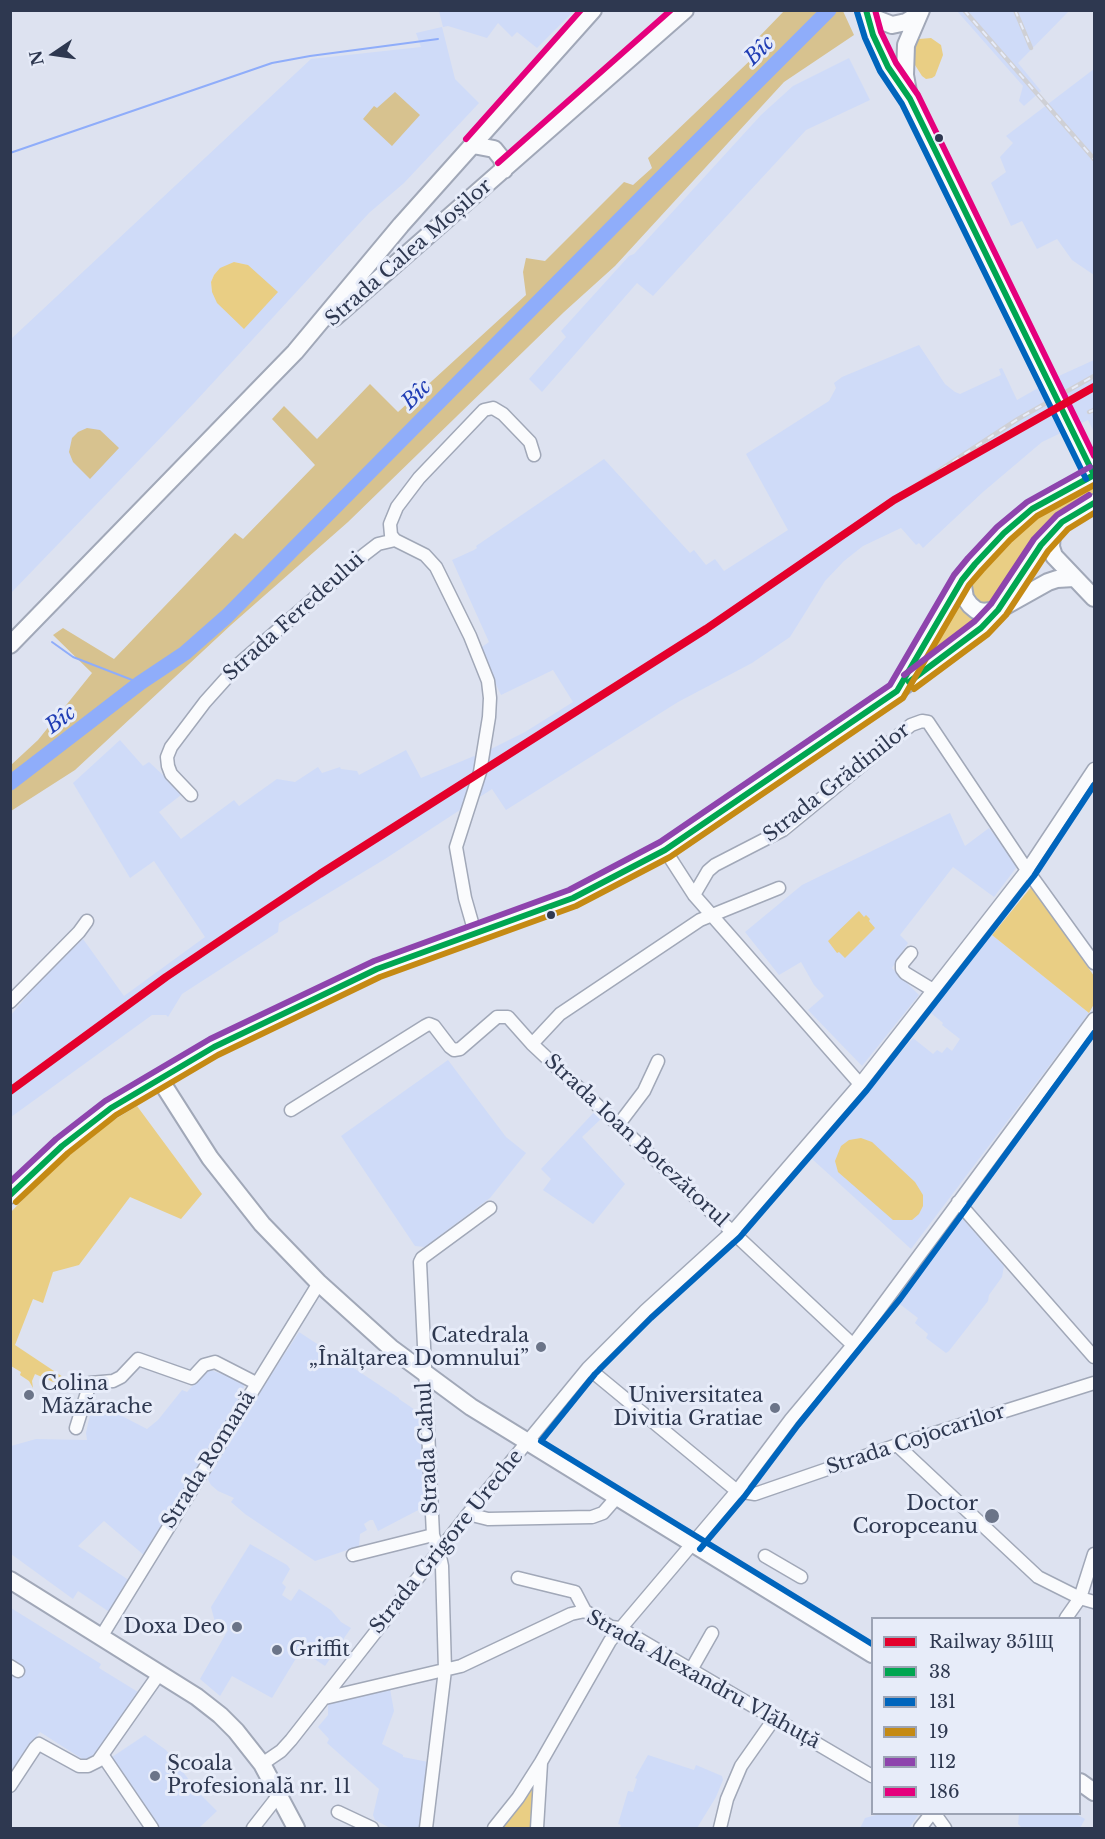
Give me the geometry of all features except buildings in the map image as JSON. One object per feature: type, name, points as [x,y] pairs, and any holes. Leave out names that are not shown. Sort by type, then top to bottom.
[{"type":"main road","name":"Strada Calea Moșilor","points":[[10,645],[295,352],[400,225],[593,10]]},
{"type":"main road","name":"Strada Calea Moșilor","points":[[295,352],[685,10]]},
{"type":"main road","points":[[867,13],[892,25],[906,22],[920,12]]},
{"type":"main road","points":[[910,99],[905,75],[906,45],[920,12]]},
{"type":"main road","points":[[867,13],[873,35],[888,67],[910,99],[1095,475],[1056,494],[1019,519],[1004,533],[962,580],[897,691]]},
{"type":"main road","points":[[473,145],[494,149],[502,159],[504,170]]},
{"type":"main road","points":[[10,1195],[62,1146],[111,1108],[214,1047],[377,969],[573,898],[665,850],[897,691],[981,628],[998,610],[1052,532],[1062,522],[1095,503]]},
{"type":"main road","points":[[1052,532],[1054,556],[1095,598]]},
{"type":"main road","points":[[962,580],[965,598],[976,610],[983,612],[998,610],[1048,582],[1074,578]]},
{"type":"main road","points":[[159,1078],[205,1152],[262,1224],[319,1283],[363,1324],[424,1374],[528,1443],[871,1653]]},
{"type":"main road","points":[[10,1580],[197,1698],[220,1715],[262,1764],[296,1828]]},
{"type":"main road","points":[[1081,1783],[1095,1792]]},
{"type":"street","points":[[475,933],[465,898],[456,847],[480,772],[489,717],[488,681],[470,636],[436,567],[425,555],[395,540],[390,530],[392,516],[397,507],[419,478],[484,410],[493,408],[503,414],[530,442],[534,455]]},
{"type":"street","name":"Strada Feredeului","points":[[191,795],[171,774],[167,757],[171,747],[205,702],[240,663],[365,554],[378,544],[395,540]]},
{"type":"street","name":"Strada Grădinilor","points":[[694,895],[708,871],[715,865],[777,833],[916,722],[928,722],[1027,870]]},
{"type":"street","name":"Strada Grigore Ureche","points":[[262,1764],[281,1751],[325,1698],[468,1514],[588,1368],[645,1311],[733,1231],[860,1084],[1027,870],[1095,769]]},
{"type":"street","points":[[665,850],[694,895],[860,1084]]},
{"type":"street","points":[[1027,870],[1095,963]]},
{"type":"street","points":[[532,1044],[560,1014],[700,920],[779,888]]},
{"type":"street","points":[[10,1002],[87,921]]},
{"type":"street","points":[[911,953],[902,964],[902,969],[933,990]]},
{"type":"street","name":"Strada Ioan Botezătorul","points":[[291,1110],[429,1024],[434,1026],[454,1050],[460,1049],[496,1017],[507,1017],[532,1044],[853,1345]]},
{"type":"street","points":[[494,1828],[518,1798],[541,1762],[610,1641],[737,1491],[791,1419],[853,1345],[1095,1020]]},
{"type":"street","points":[[619,1124],[644,1090],[658,1061]]},
{"type":"street","points":[[958,1202],[1095,1357]]},
{"type":"street","name":"Strada Cahul","points":[[426,1828],[446,1671],[442,1566],[440,1552],[433,1535],[420,1262],[422,1258],[490,1208]]},
{"type":"street","name":"Strada Romană","points":[[101,1637],[319,1283]]},
{"type":"street","points":[[76,1428],[90,1383],[113,1381],[121,1377],[138,1359],[192,1378],[204,1365],[215,1362],[256,1383]]},
{"type":"street","points":[[588,1368],[737,1491]]},
{"type":"street","name":"Strada Cojocarilor","points":[[737,1491],[755,1494],[897,1445],[1095,1383]]},
{"type":"street","points":[[897,1445],[1038,1577],[1080,1598],[1095,1602]]},
{"type":"street","points":[[468,1514],[488,1519],[592,1517],[603,1513],[617,1497]]},
{"type":"street","points":[[353,1555],[433,1535]]},
{"type":"street","points":[[1067,1617],[1080,1598],[1095,1554]]},
{"type":"street","points":[[765,1556],[801,1577]]},
{"type":"street","points":[[518,1578],[575,1592],[585,1611]]},
{"type":"street","name":"Strada Alexandru Vlăhuță","points":[[325,1698],[461,1666],[571,1614],[585,1611],[611,1627],[620,1628],[871,1775]]},
{"type":"street","points":[[691,1670],[712,1633]]},
{"type":"street","points":[[10,1786],[39,1744],[75,1764],[84,1767],[92,1765],[103,1756],[159,1674]]},
{"type":"street","points":[[720,1828],[727,1799],[741,1766],[774,1719]]},
{"type":"street","points":[[103,1756],[152,1828]]},
{"type":"street","points":[[537,1828],[541,1762]]},
{"type":"street","points":[[254,1828],[278,1796]]},
{"type":"street","points":[[338,1812],[372,1828]]},
{"type":"street","points":[[920,1828],[932,1815]]},
{"type":"street","points":[[934,1815],[945,1828]]},
{"type":"shaded area","points":[[785,10],[843,11],[854,35],[784,82],[615,266],[564,312],[348,522],[231,625],[75,770],[11,811],[11,765],[38,740],[92,673],[53,635],[63,628],[114,659],[235,533],[243,539],[315,465],[272,419],[284,406],[317,439],[370,384],[398,412],[526,295],[523,272],[526,258],[545,261],[624,182],[633,185],[652,168],[648,158],[760,51],[754,42]]},
{"type":"shaded area","points":[[439,11],[574,11],[537,48],[517,32],[512,37],[498,23],[487,38],[448,26],[443,27]]},
{"type":"shaded area","points":[[957,11],[1069,11],[1018,63],[1041,91],[1024,106],[1019,101],[1023,86]]},
{"type":"shaded area","points":[[442,27],[455,79],[479,103],[404,183],[369,213],[195,402],[11,593],[11,339],[311,59],[421,47],[416,33]],"holes":[[[234,262],[247,265],[212,292],[211,282],[214,275]]]},
{"type":"shaded area","points":[[931,38],[941,45],[943,55],[935,76],[926,79],[915,65],[913,52],[919,39]]},
{"type":"shaded area","points":[[849,58],[870,100],[806,130],[653,296],[637,283],[542,392],[529,379],[566,337],[561,331],[629,256],[634,254],[761,115],[793,86]]},
{"type":"shaded area","points":[[1094,69],[1094,275],[1072,260],[1057,239],[1037,249],[1022,221],[1011,226],[991,183],[1006,172],[1000,157],[1013,143],[1006,136]]},
{"type":"shaded area","points":[[395,92],[420,115],[392,146],[363,119],[374,106],[377,108]]},
{"type":"shaded area","points":[[234,262],[248,265],[278,292],[244,329],[217,303],[212,292],[211,282],[214,275],[220,268]]},
{"type":"shaded area","points":[[919,345],[945,384],[955,392],[960,394],[1001,375],[999,369],[1002,368],[1017,400],[1061,375],[1094,360],[1094,432],[1088,420],[1042,442],[983,492],[923,548],[919,543],[916,545],[901,528],[863,546],[844,561],[825,581],[790,637],[752,663],[678,702],[506,810],[492,789],[385,859],[279,923],[278,932],[182,994],[168,1017],[152,1015],[11,1117],[11,1015],[48,971],[83,939],[124,996],[205,937],[154,861],[130,878],[73,783],[120,740],[143,766],[149,762],[177,788],[181,795],[159,812],[181,839],[234,800],[239,806],[277,779],[295,782],[318,767],[322,773],[340,767],[357,771],[359,775],[406,750],[421,778],[491,749],[525,732],[573,702],[553,670],[501,695],[479,649],[489,642],[452,560],[474,550],[476,546],[604,459],[690,553],[694,550],[706,565],[715,559],[724,571],[788,530],[746,454],[829,401],[836,388],[834,383],[842,377]]},
{"type":"shaded area","points":[[87,428],[100,430],[119,448],[90,479],[73,462],[69,452],[72,438]]},
{"type":"shaded area","points":[[1094,483],[1094,496],[1035,540],[995,599],[989,603],[975,598],[969,587],[971,580],[987,559],[1024,524],[1049,507]]},
{"type":"shaded area","points":[[957,599],[963,610],[978,620],[927,661]]},
{"type":"shaded area","points":[[950,813],[965,846],[989,828],[1015,862],[1016,868],[994,897],[953,867],[900,935],[908,943],[892,968],[919,995],[862,1066],[808,1010],[824,996],[814,985],[801,962],[779,975],[745,932],[802,885]]},
{"type":"shaded area","points":[[1032,886],[1094,976],[1094,1004],[1089,1013],[992,935]]},
{"type":"shaded area","points":[[859,911],[864,917],[866,915],[870,919],[869,921],[875,928],[845,958],[839,952],[837,953],[828,941]]},
{"type":"shaded area","points":[[992,935],[1089,1013],[911,1249],[811,1158],[913,1038],[933,1054],[937,1050],[942,1053],[947,1047],[952,1051],[960,1039],[931,1013]]},
{"type":"shaded area","points":[[448,1060],[506,1137],[526,1153],[490,1198],[425,1247],[415,1246],[341,1136]]},
{"type":"shaded area","points":[[137,1106],[202,1194],[181,1219],[130,1197],[79,1265],[53,1272],[43,1303],[33,1299],[15,1345],[66,1379],[60,1385],[35,1374],[32,1381],[33,1388],[29,1381],[20,1375],[21,1372],[11,1366],[11,1212],[51,1170],[109,1123]]},
{"type":"shaded area","points":[[596,1110],[603,1117],[582,1137],[625,1184],[593,1224],[543,1190],[551,1179],[541,1169]]},
{"type":"shaded area","points":[[861,1138],[872,1142],[915,1182],[923,1195],[923,1206],[912,1220],[893,1220],[838,1172],[835,1161],[841,1146],[849,1140]]},
{"type":"shaded area","points":[[961,1217],[1004,1266],[1002,1277],[989,1295],[988,1301],[946,1353],[926,1338],[928,1334],[915,1323],[918,1318],[897,1302]]},
{"type":"shaded area","points":[[299,1332],[399,1398],[422,1417],[426,1506],[378,1531],[373,1520],[370,1520],[364,1524],[367,1530],[360,1534],[359,1546],[315,1561],[245,1514],[231,1502],[234,1498],[218,1491],[206,1476],[254,1394],[259,1393]]},
{"type":"shaded area","points":[[208,1369],[243,1382],[244,1387],[228,1420],[145,1556],[104,1521],[78,1546],[130,1581],[111,1613],[78,1591],[73,1599],[11,1554],[11,1446],[36,1439],[87,1440],[86,1433],[93,1401],[147,1429],[158,1420],[182,1390],[187,1392]]},
{"type":"shaded area","points":[[250,1544],[287,1565],[290,1569],[282,1583],[286,1587],[282,1595],[291,1601],[299,1589],[331,1610],[341,1622],[351,1628],[325,1666],[301,1650],[272,1698],[232,1676],[220,1696],[200,1679],[228,1630],[215,1622],[211,1607]]},
{"type":"shaded area","points":[[11,1608],[101,1664],[99,1668],[138,1692],[93,1758],[84,1760],[40,1732],[32,1742],[32,1748],[11,1782]]},
{"type":"shaded area","points":[[390,1689],[394,1711],[382,1744],[403,1757],[428,1762],[419,1828],[390,1828],[375,1820],[373,1815],[379,1789],[327,1743],[329,1739],[318,1727],[328,1715],[328,1704]]},
{"type":"shaded area","name":"Școala Profesională nr. 11","points":[[145,1735],[166,1750],[199,1793],[217,1811],[199,1828],[159,1828],[111,1760],[112,1757]]},
{"type":"shaded area","points":[[648,1755],[694,1770],[696,1765],[722,1776],[723,1780],[716,1797],[697,1828],[620,1828],[621,1825],[618,1824],[628,1791],[633,1792],[637,1779],[635,1778]]},
{"type":"shaded area","points":[[534,1784],[535,1828],[499,1828],[527,1789]]},
{"type":"shaded area","points":[[876,1815],[918,1815],[909,1828],[860,1828],[865,1818]]},
{"type":"shaded area","points":[[1019,1815],[1078,1815],[1085,1819],[1080,1828],[1022,1828],[1018,1824]]},
{"type":"waterway","name":"Bîc","points":[[10,783],[140,683],[185,653],[227,616],[829,10]]},
{"type":"waterway","points":[[10,153],[272,63],[438,39]]},
{"type":"waterway","points":[[52,642],[73,657],[140,683]]},
{"type":"railway","points":[[964,10],[1094,159]]},
{"type":"railway","points":[[1015,10],[1031,48]]},
{"type":"railway","points":[[894,500],[1018,419],[1094,376]]},
{"type":"railway","points":[[1089,412],[1094,410]]},
{"type":"rail line","name":"351Щ","points":[[10,1091],[166,977],[230,934],[320,874],[706,629],[894,500],[1094,387]]},
{"type":"transit line","name":"186","points":[[466,139],[581,10]]},
{"type":"transit line","name":"186","points":[[498,163],[671,10]]},
{"type":"transit line","name":"38","points":[[866,10],[873,35],[888,67],[910,99],[1094,475]]},
{"type":"transit line","name":"186","points":[[875,10],[881,32],[896,63],[918,95],[1094,456]]},
{"type":"transit line","name":"131","points":[[857,12],[865,38],[880,71],[902,104],[1086,479]]},
{"type":"transit line","name":"112","points":[[10,1182],[56,1139],[105,1101],[210,1039],[374,961],[569,890],[660,842],[890,685],[954,575],[968,558],[997,527],[1027,502],[1090,467]]},
{"type":"transit line","name":"38","points":[[10,1195],[62,1146],[111,1108],[214,1047],[377,969],[573,898],[665,850],[897,691],[962,580],[975,564],[1004,533],[1032,509],[1094,475]]},
{"type":"transit line","name":"19","points":[[16,1202],[68,1153],[116,1115],[218,1055],[380,977],[576,906],[670,857],[903,698],[969,585],[982,570],[1037,516],[1094,485]]},
{"type":"transit line","name":"112","points":[[904,675],[975,621],[991,604],[1034,539],[1057,515],[1089,495]]},
{"type":"transit line","name":"38","points":[[909,682],[981,628],[998,610],[1041,545],[1062,522],[1094,503]]},
{"type":"transit line","name":"19","points":[[914,689],[988,634],[1006,615],[1048,551],[1068,529],[1094,513]]},
{"type":"transit line","name":"131","points":[[871,1643],[541,1441],[595,1374],[651,1318],[740,1237],[867,1090],[1034,876],[1094,785]]},
{"type":"transit line","name":"131","points":[[700,1549],[744,1497],[798,1425],[900,1299],[1094,1033]]},
{"type":"place","name":"Catedrala „Înălțarea Domnului”","points":[[541,1347]]},
{"type":"place","name":"Colina Măzărache","points":[[29,1395]]},
{"type":"place","name":"Universitatea Divitia Gratiae","points":[[775,1408]]},
{"type":"place","name":"Doctor Coropceanu","points":[[992,1516]]},
{"type":"place","name":"Doxa Deo","points":[[237,1627]]},
{"type":"place","name":"Griffit","points":[[277,1650]]},
{"type":"place","name":"Școala Profesională nr. 11","points":[[155,1776]]}]
